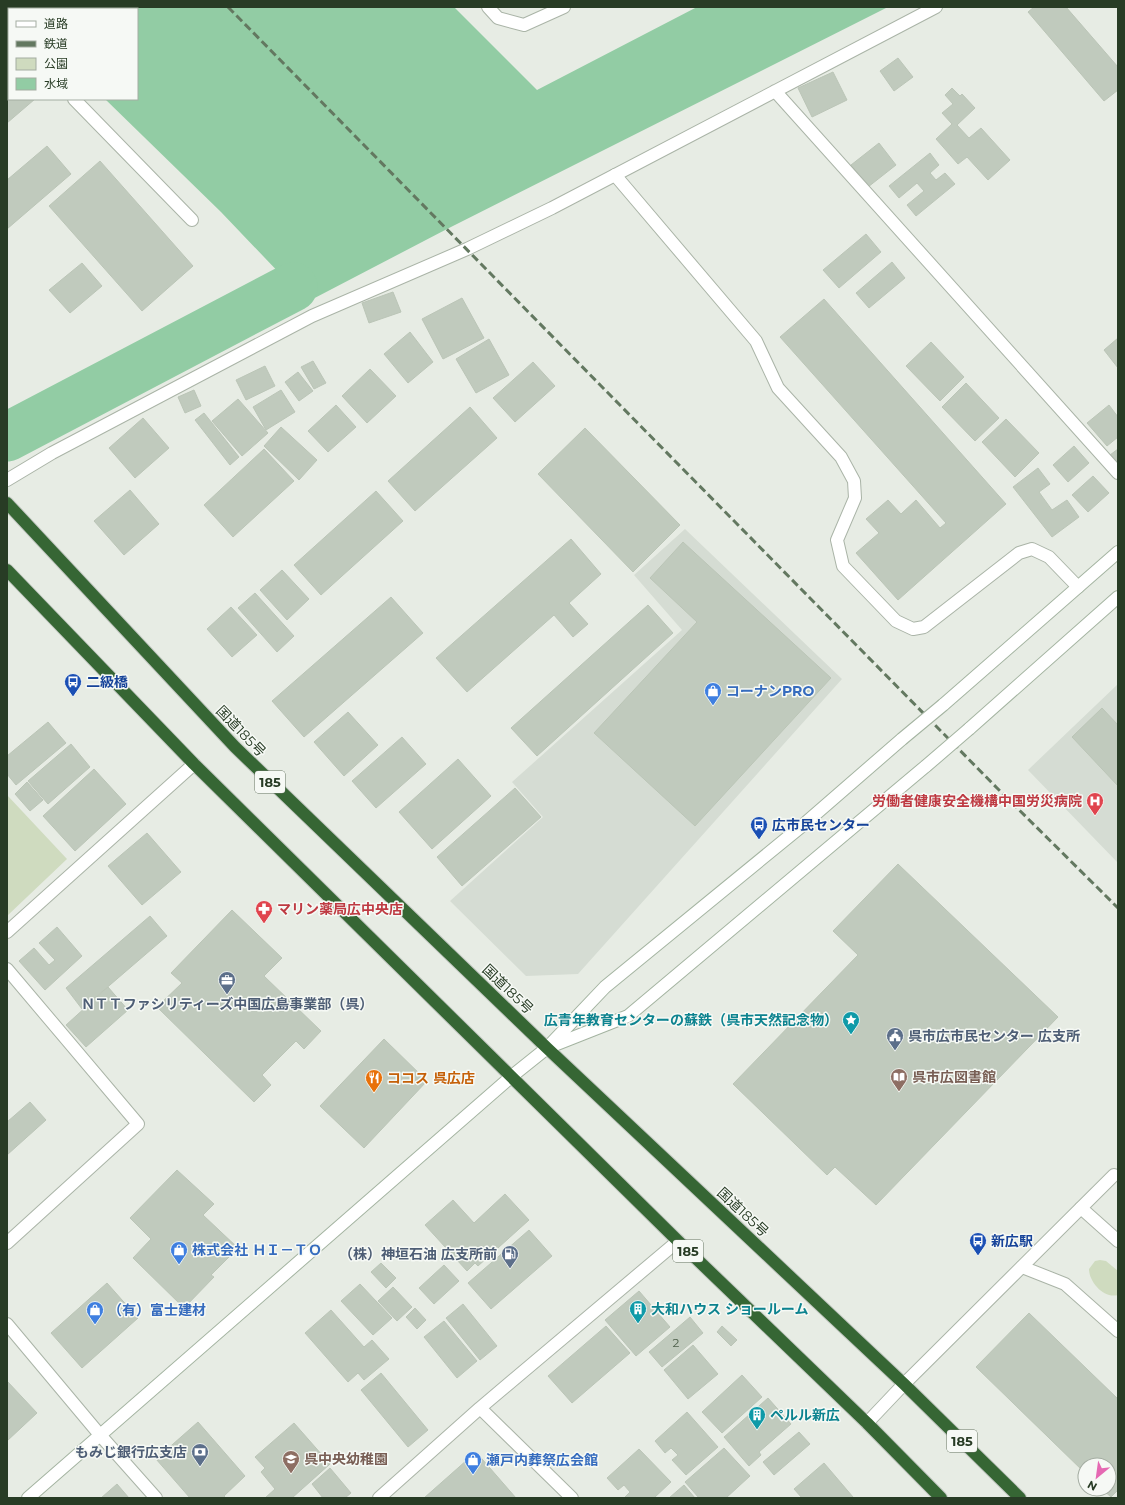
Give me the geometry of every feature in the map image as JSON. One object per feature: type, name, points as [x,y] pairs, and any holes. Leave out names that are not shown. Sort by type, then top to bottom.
[{"type":"highway","name":"国道185号","points":[[7,503],[235,747],[547,1048],[904,1384],[1020,1498]]},
{"type":"highway","name":"185","points":[[7,570],[194,764],[678,1241],[867,1424],[940,1498]]},
{"type":"street","points":[[488,7],[498,18],[524,25],[564,7]]},
{"type":"street","points":[[7,480],[52,453],[312,316],[467,249],[552,208],[936,7]]},
{"type":"street","points":[[775,91],[1118,473]]},
{"type":"street","points":[[75,100],[192,220]]},
{"type":"street","points":[[615,175],[756,341],[778,388],[841,457],[854,481],[855,498],[837,540],[843,566],[896,621],[913,629],[924,627],[1019,553],[1032,549],[1049,557],[1078,587]]},
{"type":"street","points":[[28,1498],[512,1076],[547,1048],[605,987],[803,825],[1118,552]]},
{"type":"street","points":[[547,1048],[628,1016],[926,766],[1118,598]]},
{"type":"street","points":[[7,932],[194,764]]},
{"type":"street","points":[[7,969],[138,1124],[7,1243]]},
{"type":"street","points":[[867,1424],[904,1384],[1117,1174]]},
{"type":"street","points":[[1081,1208],[1118,1241]]},
{"type":"street","points":[[379,1498],[480,1408],[678,1241]]},
{"type":"street","points":[[1022,1267],[1065,1284],[1118,1331]]},
{"type":"street","points":[[7,1324],[100,1435],[156,1498]]},
{"type":"street","points":[[480,1408],[572,1498]]},
{"type":"shaded area","points":[[685,529],[842,679],[578,974],[526,976],[450,901],[543,817],[512,782],[682,630],[634,575]]},
{"type":"shaded area","name":"労働者健康安全機構中国労災病院","points":[[1118,684],[1118,863],[1028,770]]},
{"type":"green space","points":[[7,795],[67,859],[7,916]]},
{"type":"green space","points":[[1095,1261],[1106,1261],[1118,1271],[1118,1295],[1113,1296],[1103,1292],[1094,1284],[1089,1269]]},
{"type":"water","points":[[11,7],[454,7],[537,90],[697,7],[888,7],[447,229],[307,302],[221,212],[106,100],[138,100],[138,8]]},
{"type":"building","points":[[1034,7],[1066,7],[1118,67],[1118,90],[1104,101],[1028,12]]},
{"type":"building","points":[[898,58],[913,77],[894,91],[880,71]]},
{"type":"building","points":[[833,72],[847,100],[812,117],[798,88]]},
{"type":"building","points":[[8,76],[8,100],[34,100],[7,123]]},
{"type":"building","points":[[952,88],[960,96],[962,94],[975,108],[957,125],[969,138],[981,128],[1010,160],[988,180],[967,157],[958,164],[936,139],[952,124],[942,113],[953,104],[945,95]]},
{"type":"building","points":[[879,143],[896,165],[868,187],[851,165]]},
{"type":"building","points":[[47,146],[71,174],[7,229],[7,180]]},
{"type":"building","points":[[930,153],[939,165],[930,173],[936,180],[945,173],[955,184],[916,216],[907,205],[924,191],[917,183],[899,198],[889,186]]},
{"type":"building","points":[[100,161],[193,266],[142,311],[49,206]]},
{"type":"building","points":[[866,234],[881,252],[839,288],[823,270]]},
{"type":"building","points":[[892,262],[905,278],[869,308],[856,293]]},
{"type":"building","points":[[82,263],[102,286],[70,313],[49,290]]},
{"type":"building","points":[[393,292],[401,312],[369,323],[362,303]]},
{"type":"building","points":[[462,298],[484,338],[443,359],[422,319]]},
{"type":"building","points":[[824,299],[1006,504],[898,600],[856,553],[879,533],[866,519],[888,500],[901,514],[916,500],[940,528],[946,523],[780,337]]},
{"type":"building","points":[[410,332],[433,362],[408,383],[384,354]]},
{"type":"building","points":[[1118,338],[1118,368],[1104,350]]},
{"type":"building","points":[[489,339],[509,375],[476,393],[456,359]]},
{"type":"building","points":[[931,342],[964,377],[940,401],[906,366]]},
{"type":"building","points":[[313,361],[326,383],[314,389],[301,367]]},
{"type":"building","points":[[533,362],[555,386],[515,422],[493,398]]},
{"type":"building","points":[[265,366],[275,386],[246,400],[236,380]]},
{"type":"building","points":[[370,369],[396,396],[367,423],[342,396]]},
{"type":"building","points":[[298,372],[313,391],[299,401],[285,382]]},
{"type":"building","points":[[966,383],[999,418],[975,441],[942,407]]},
{"type":"building","points":[[194,390],[201,406],[185,413],[178,397]]},
{"type":"building","points":[[281,390],[295,412],[266,430],[253,407]]},
{"type":"building","points":[[238,399],[268,433],[242,456],[212,421]]},
{"type":"building","points":[[336,405],[356,427],[328,452],[308,431]]},
{"type":"building","points":[[1109,405],[1118,417],[1118,437],[1107,446],[1087,423]]},
{"type":"building","points":[[470,407],[497,438],[415,511],[388,481]]},
{"type":"building","points":[[204,413],[239,457],[230,465],[195,420]]},
{"type":"building","points":[[143,418],[169,448],[135,478],[109,448]]},
{"type":"building","points":[[1006,419],[1039,453],[1015,477],[982,442]]},
{"type":"building","points":[[281,427],[317,460],[299,480],[264,446]]},
{"type":"building","points":[[585,428],[680,525],[633,572],[538,474]]},
{"type":"building","points":[[1074,446],[1089,463],[1068,482],[1053,465]]},
{"type":"building","points":[[264,449],[294,481],[233,537],[204,505]]},
{"type":"building","points":[[1118,449],[1118,464],[1110,455]]},
{"type":"building","points":[[1038,468],[1050,484],[1039,492],[1052,510],[1067,500],[1079,517],[1052,537],[1013,487]]},
{"type":"building","points":[[1093,476],[1109,493],[1088,512],[1072,495]]},
{"type":"building","points":[[130,490],[159,524],[124,555],[94,521]]},
{"type":"building","points":[[376,491],[403,521],[321,595],[294,565]]},
{"type":"building","points":[[571,539],[601,574],[569,603],[588,624],[573,637],[554,615],[467,692],[436,658]]},
{"type":"building","name":"コーナンPRO","points":[[683,542],[831,678],[695,826],[594,733],[697,622],[650,578]]},
{"type":"building","points":[[282,570],[309,599],[287,620],[260,590]]},
{"type":"building","points":[[255,593],[294,636],[277,652],[238,608]]},
{"type":"building","points":[[391,597],[423,633],[304,737],[272,701]]},
{"type":"building","points":[[648,605],[673,633],[537,756],[511,728]]},
{"type":"building","points":[[231,607],[257,635],[232,657],[207,629]]},
{"type":"building","points":[[1102,708],[1118,725],[1118,786],[1072,737]]},
{"type":"building","points":[[348,712],[378,745],[344,776],[314,742]]},
{"type":"building","points":[[48,722],[66,743],[16,785],[7,774],[7,756]]},
{"type":"building","points":[[402,737],[426,764],[376,808],[352,781]]},
{"type":"building","points":[[71,744],[90,767],[48,804],[28,781]]},
{"type":"building","points":[[458,759],[491,796],[432,849],[399,812]]},
{"type":"building","points":[[94,769],[126,804],[75,851],[43,816]]},
{"type":"building","points":[[27,782],[43,800],[30,811],[15,794]]},
{"type":"building","points":[[515,788],[541,817],[462,886],[437,857]]},
{"type":"building","points":[[147,833],[181,872],[142,905],[108,866]]},
{"type":"building","name":"呉市広市民センター 広支所","points":[[898,864],[1058,1017],[876,1205],[835,1167],[827,1175],[733,1084],[858,955],[833,931]]},
{"type":"building","name":"ＮＴＴファシリティーズ中国広島事業部（呉）","points":[[232,910],[282,958],[264,976],[321,1031],[304,1049],[296,1041],[262,1075],[271,1085],[254,1102],[157,1007],[182,983],[171,973]]},
{"type":"building","points":[[150,916],[167,936],[82,1009],[66,988]]},
{"type":"building","points":[[57,927],[82,956],[45,990],[19,961],[34,948],[49,965],[55,960],[39,943]]},
{"type":"building","points":[[108,987],[128,1010],[86,1047],[66,1025]]},
{"type":"building","name":"ココス 呉広店","points":[[384,1039],[427,1081],[364,1148],[320,1106]]},
{"type":"building","points":[[30,1102],[46,1120],[7,1155],[7,1122]]},
{"type":"building","points":[[177,1170],[214,1204],[203,1215],[238,1248],[211,1275],[214,1277],[184,1308],[133,1258],[151,1239],[130,1218]]},
{"type":"building","points":[[505,1194],[529,1220],[478,1266],[475,1263],[467,1271],[425,1225],[453,1200],[474,1223]]},
{"type":"building","name":"（株）神垣石油 広支所前","points":[[529,1230],[552,1256],[491,1309],[468,1283]]},
{"type":"building","points":[[381,1263],[396,1278],[386,1288],[371,1272]]},
{"type":"building","points":[[444,1265],[459,1281],[434,1304],[419,1288]]},
{"type":"building","name":"（有）富士建材","points":[[107,1283],[138,1318],[82,1368],[51,1333]]},
{"type":"building","points":[[360,1284],[392,1318],[373,1335],[341,1301]]},
{"type":"building","points":[[393,1287],[412,1307],[397,1321],[378,1301]]},
{"type":"building","name":"大和ハウス ショールーム","points":[[639,1291],[670,1327],[636,1356],[605,1320]]},
{"type":"building","points":[[463,1304],[497,1346],[480,1360],[446,1318]]},
{"type":"building","points":[[415,1308],[426,1320],[417,1329],[406,1317]]},
{"type":"building","points":[[331,1310],[364,1347],[372,1340],[389,1359],[364,1380],[358,1373],[348,1382],[305,1333]]},
{"type":"building","points":[[1029,1313],[1118,1399],[1118,1490],[1117,1491],[1117,1457],[1077,1457],[1077,1465],[976,1367]]},
{"type":"building","points":[[690,1317],[703,1333],[662,1367],[649,1352]]},
{"type":"building","points":[[444,1321],[477,1361],[457,1378],[424,1337]]},
{"type":"building","points":[[606,1326],[630,1353],[572,1403],[548,1376]]},
{"type":"building","points":[[722,1326],[737,1340],[731,1346],[717,1332]]},
{"type":"building","points":[[693,1345],[718,1374],[688,1399],[664,1370]]},
{"type":"building","points":[[381,1373],[428,1430],[408,1447],[361,1390]]},
{"type":"building","points":[[742,1375],[762,1397],[722,1433],[702,1412]]},
{"type":"building","points":[[7,1381],[37,1413],[7,1441]]},
{"type":"building","name":"ペルル新広","points":[[768,1398],[791,1424],[759,1452],[761,1455],[749,1466],[724,1437]]},
{"type":"building","points":[[687,1412],[718,1447],[686,1475],[672,1460],[678,1455],[671,1448],[665,1453],[655,1441]]},
{"type":"building","name":"もみじ銀行広支店","points":[[198,1422],[245,1476],[224,1496],[226,1498],[190,1498],[156,1459]]},
{"type":"building","points":[[294,1423],[330,1464],[292,1498],[265,1498],[275,1489],[261,1472],[265,1468],[255,1457]]},
{"type":"building","points":[[799,1432],[810,1444],[774,1475],[763,1462]]},
{"type":"building","points":[[724,1448],[750,1476],[726,1498],[699,1498],[685,1482]]},
{"type":"building","points":[[639,1449],[671,1482],[654,1498],[626,1498],[625,1497],[630,1492],[624,1485],[618,1490],[607,1478]]},
{"type":"building","name":"瀬戸内葬祭広会館","points":[[476,1452],[516,1498],[424,1498]]},
{"type":"building","points":[[824,1463],[853,1497],[852,1498],[802,1498],[794,1489]]},
{"type":"building","points":[[330,1468],[351,1493],[345,1498],[323,1498],[312,1484]]},
{"type":"building","points":[[117,1484],[129,1498],[101,1498]]},
{"type":"building","points":[[684,1485],[695,1498],[669,1498]]},
{"type":"waterway","points":[[7,437],[293,287]]},
{"type":"railway","points":[[228,7],[997,788],[1118,908]]},
{"type":"place","name":"二級橋","points":[[73,697]]},
{"type":"place","name":"コーナンPRO","points":[[713,706]]},
{"type":"place","name":"労働者健康安全機構中国労災病院","points":[[1095,816]]},
{"type":"place","name":"広市民センター","points":[[759,840]]},
{"type":"place","name":"マリン薬局広中央店","points":[[264,924]]},
{"type":"place","name":"ＮＴＴファシリティーズ中国広島事業部（呉）","points":[[227,995]]},
{"type":"place","name":"広青年教育センターの蘇鉄（呉市天然記念物）","points":[[851,1035]]},
{"type":"place","name":"呉市広市民センター 広支所","points":[[895,1051]]},
{"type":"place","name":"呉市広図書館","points":[[899,1092]]},
{"type":"place","name":"ココス 呉広店","points":[[374,1093]]},
{"type":"place","name":"新広駅","points":[[978,1256]]},
{"type":"place","name":"株式会社 ＨＩ－ＴＯ","points":[[179,1265]]},
{"type":"place","name":"（株）神垣石油 広支所前","points":[[510,1269]]},
{"type":"place","name":"大和ハウス ショールーム","points":[[638,1324]]},
{"type":"place","name":"（有）富士建材","points":[[95,1325]]},
{"type":"place","name":"ペルル新広","points":[[757,1430]]},
{"type":"place","name":"もみじ銀行広支店","points":[[200,1467]]},
{"type":"place","name":"呉中央幼稚園","points":[[291,1474]]},
{"type":"place","name":"瀬戸内葬祭広会館","points":[[473,1475]]}]
